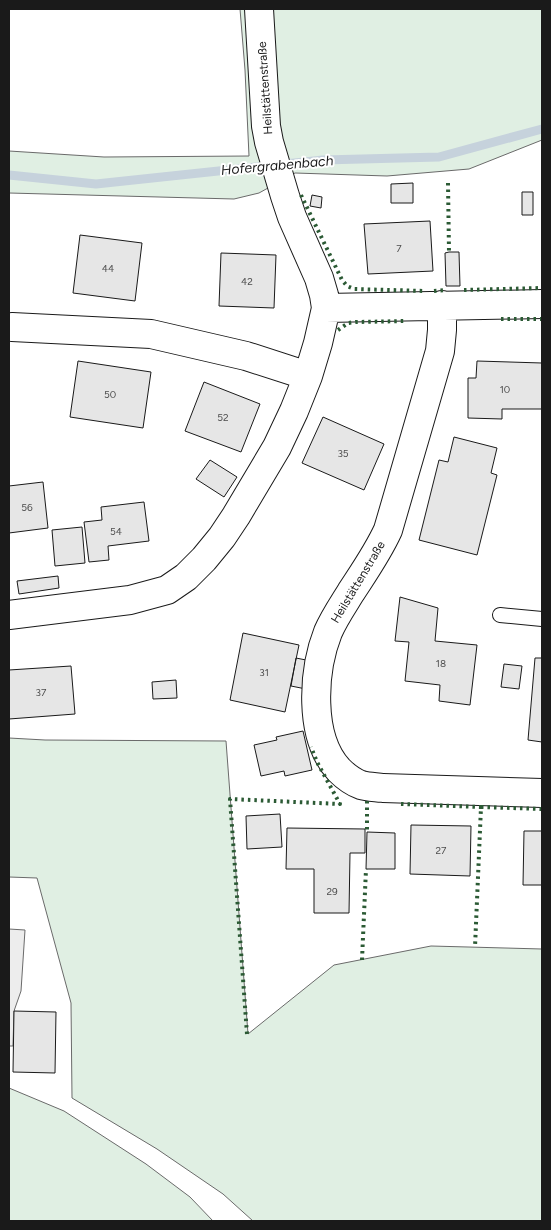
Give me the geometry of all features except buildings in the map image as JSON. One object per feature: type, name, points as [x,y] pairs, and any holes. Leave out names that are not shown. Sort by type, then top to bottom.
[{"type":"street","name":"Heilstättenstraße","points":[[9,614],[130,600],[167,590],[186,578],[222,537],[236,516],[277,447],[294,411],[308,376],[326,308],[319,278],[292,217],[268,142],[259,9]]},
{"type":"street","points":[[326,308],[542,304]]},
{"type":"street","name":"Heilstättenstraße","points":[[442,306],[440,350],[388,530],[379,549],[338,612],[322,651],[316,684],[317,715],[322,740],[333,763],[346,776],[361,785],[384,788],[542,793]]},
{"type":"street","points":[[12,327],[151,334],[246,356],[308,376]]},
{"type":"lane","points":[[500,615],[542,619]]},
{"type":"green space","points":[[240,9],[542,9],[542,140],[469,169],[387,176],[295,173],[259,193],[234,199],[9,193],[9,151],[104,157],[249,156]]},
{"type":"green space","points":[[9,738],[45,740],[226,741],[248,1034],[334,965],[431,946],[542,949],[542,1221],[253,1221],[223,1194],[157,1149],[72,1098],[71,1003],[37,878],[9,877]]},
{"type":"green space","points":[[9,1088],[64,1111],[146,1164],[190,1197],[213,1221],[9,1221]]},
{"type":"shaded area","points":[[9,929],[25,930],[21,991],[14,1011],[13,1046],[9,1046]]},
{"type":"waterway","name":"Hofergrabenbach","points":[[9,175],[96,184],[323,160],[439,157],[542,129]]},
{"type":"hedge","points":[[448,183],[449,252]]},
{"type":"hedge","points":[[301,195],[342,280],[347,286],[354,289],[426,291]]},
{"type":"hedge","points":[[464,290],[542,288]]},
{"type":"hedge","points":[[434,291],[445,290]]},
{"type":"hedge","points":[[501,319],[542,319]]},
{"type":"hedge","points":[[338,330],[348,323],[407,321]]},
{"type":"hedge","points":[[247,1034],[230,799],[340,804],[311,747]]},
{"type":"hedge","points":[[367,801],[367,832]]},
{"type":"hedge","points":[[401,804],[481,807],[475,947]]},
{"type":"hedge","points":[[481,807],[542,809]]},
{"type":"hedge","points":[[362,960],[366,869]]}]
